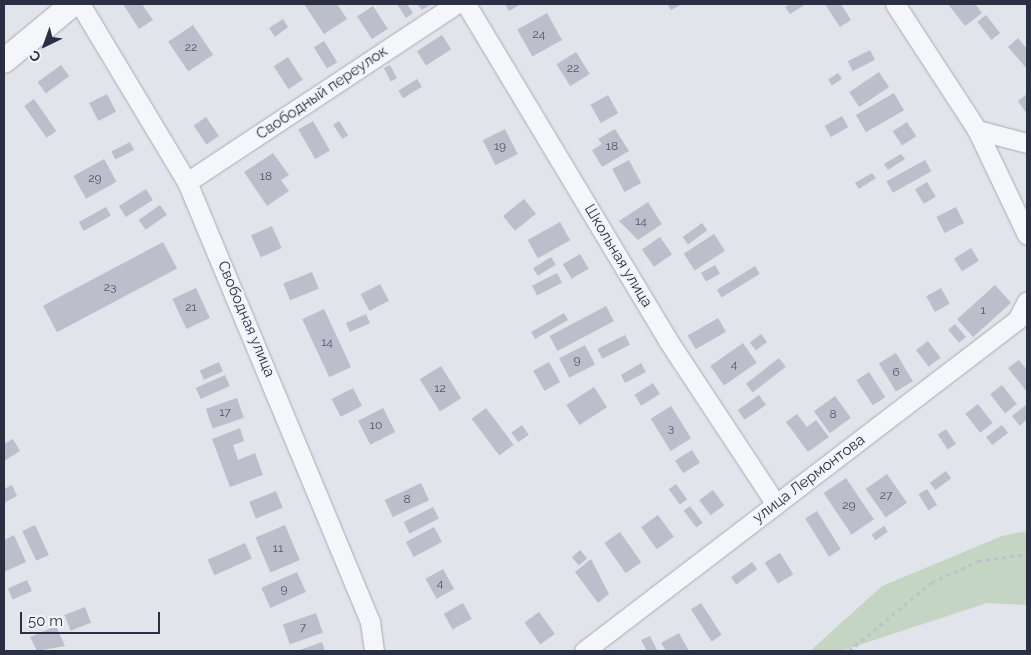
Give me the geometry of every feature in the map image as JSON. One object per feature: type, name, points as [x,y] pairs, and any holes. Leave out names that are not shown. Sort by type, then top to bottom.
[{"type":"street","points":[[4,61],[73,4]]},
{"type":"street","name":"Свободная улица","points":[[80,4],[187,182],[352,576],[370,622],[374,651]]},
{"type":"street","name":"Свободный переулок","points":[[187,182],[456,4]]},
{"type":"street","name":"Школьная улица","points":[[466,4],[667,339],[776,504]]},
{"type":"street","points":[[897,4],[977,130],[1027,235]]},
{"type":"street","points":[[977,130],[1027,143]]},
{"type":"street","name":"улица Лермонтова","points":[[584,651],[1017,320],[1027,301]]},
{"type":"path","points":[[849,651],[932,582],[978,561],[1027,554]]},
{"type":"green space","points":[[1027,531],[1027,605],[987,603],[841,651],[810,651],[882,586],[1002,536]]},
{"type":"building","points":[[123,4],[142,4],[153,20],[139,29]]},
{"type":"building","points":[[304,4],[337,4],[347,19],[324,34]]},
{"type":"building","points":[[397,4],[407,4],[413,13],[406,18]]},
{"type":"building","points":[[417,4],[431,4],[422,10]]},
{"type":"building","points":[[505,4],[521,4],[509,11]]},
{"type":"building","points":[[667,4],[682,4],[671,10]]},
{"type":"building","points":[[790,4],[806,4],[790,14],[785,7]]},
{"type":"building","points":[[825,4],[841,4],[851,20],[840,27]]},
{"type":"building","points":[[948,4],[975,4],[982,13],[965,26]]},
{"type":"building","points":[[373,6],[388,29],[372,39],[357,16]]},
{"type":"building","points":[[547,13],[562,40],[532,57],[517,29]]},
{"type":"building","points":[[986,15],[1000,33],[991,40],[977,22]]},
{"type":"building","points":[[283,19],[288,27],[275,37],[269,28]]},
{"type":"building","points":[[193,25],[213,55],[188,72],[168,42]]},
{"type":"building","points":[[442,35],[451,49],[426,66],[417,51]]},
{"type":"building","points":[[1018,38],[1027,49],[1027,69],[1008,47]]},
{"type":"building","points":[[324,41],[337,62],[327,69],[314,47]]},
{"type":"building","points":[[870,50],[875,60],[853,71],[848,61]]},
{"type":"building","points":[[576,52],[590,74],[570,86],[556,64]]},
{"type":"building","points":[[288,57],[303,80],[288,89],[274,66]]},
{"type":"building","points":[[61,65],[69,76],[46,93],[38,82]]},
{"type":"building","points":[[390,65],[397,78],[391,82],[384,68]]},
{"type":"building","points":[[879,72],[889,87],[859,107],[849,92]]},
{"type":"building","points":[[838,73],[842,79],[832,86],[828,80]]},
{"type":"building","points":[[417,79],[422,87],[403,98],[398,91]]},
{"type":"building","points":[[894,93],[904,110],[866,132],[856,115]]},
{"type":"building","points":[[107,94],[116,112],[98,121],[89,103]]},
{"type":"building","points":[[1027,94],[1027,114],[1018,101]]},
{"type":"building","points":[[608,95],[618,113],[601,123],[591,105]]},
{"type":"building","points":[[34,99],[56,131],[47,138],[24,106]]},
{"type":"building","points":[[842,116],[848,127],[831,137],[825,126]]},
{"type":"building","points":[[206,117],[219,136],[206,144],[194,125]]},
{"type":"building","points":[[313,121],[330,150],[315,159],[298,130]]},
{"type":"building","points":[[339,121],[348,135],[342,139],[333,125]]},
{"type":"building","points":[[907,122],[916,136],[902,146],[893,131]]},
{"type":"building","points":[[505,129],[518,154],[495,165],[483,140]]},
{"type":"building","points":[[615,129],[629,151],[602,167],[592,150],[602,144],[598,139]]},
{"type":"building","points":[[130,142],[134,150],[115,160],[111,152]]},
{"type":"building","points":[[273,153],[289,175],[281,180],[289,191],[267,206],[244,172]]},
{"type":"building","points":[[901,154],[905,159],[888,170],[884,164]]},
{"type":"building","points":[[104,159],[117,182],[86,199],[73,176]]},
{"type":"building","points":[[629,160],[641,183],[624,192],[612,169]]},
{"type":"building","points":[[925,160],[931,171],[893,193],[887,181]]},
{"type":"building","points":[[872,173],[876,178],[859,189],[855,183]]},
{"type":"building","points":[[927,182],[936,197],[924,204],[915,189]]},
{"type":"building","points":[[146,189],[153,200],[126,217],[119,206]]},
{"type":"building","points":[[524,199],[536,214],[515,231],[503,216]]},
{"type":"building","points":[[648,202],[662,224],[638,240],[619,221]]},
{"type":"building","points":[[160,205],[167,215],[146,230],[139,220]]},
{"type":"building","points":[[106,207],[111,216],[84,231],[79,222]]},
{"type":"building","points":[[956,207],[964,223],[945,233],[936,217]]},
{"type":"building","points":[[560,222],[570,240],[538,258],[528,240]]},
{"type":"building","points":[[702,223],[707,230],[688,244],[683,237]]},
{"type":"building","points":[[272,226],[282,248],[261,257],[251,235]]},
{"type":"building","points":[[714,234],[725,251],[695,270],[684,254]]},
{"type":"building","points":[[660,237],[672,254],[654,267],[642,250]]},
{"type":"building","points":[[163,242],[177,268],[57,332],[43,306]]},
{"type":"building","points":[[971,248],[979,261],[962,271],[954,259]]},
{"type":"building","points":[[580,254],[589,269],[572,279],[563,264]]},
{"type":"building","points":[[551,257],[556,265],[538,276],[533,268]]},
{"type":"building","points":[[715,265],[720,274],[706,282],[701,273]]},
{"type":"building","points":[[755,266],[760,274],[722,297],[717,290]]},
{"type":"building","points":[[312,272],[319,289],[290,300],[283,284]]},
{"type":"building","points":[[557,273],[562,283],[537,296],[532,286]]},
{"type":"building","points":[[380,284],[389,301],[369,311],[361,294]]},
{"type":"building","points":[[995,285],[1011,303],[973,337],[957,319]]},
{"type":"building","points":[[196,288],[210,318],[186,329],[172,299]]},
{"type":"building","points":[[941,288],[950,304],[935,312],[926,296]]},
{"type":"building","points":[[606,306],[614,321],[557,351],[549,336]]},
{"type":"building","points":[[324,309],[351,367],[329,377],[302,319]]},
{"type":"building","points":[[564,313],[568,320],[535,339],[531,332]]},
{"type":"building","points":[[366,314],[370,323],[350,332],[346,323]]},
{"type":"building","points":[[718,318],[726,332],[696,349],[688,336]]},
{"type":"building","points":[[955,324],[966,337],[959,343],[948,330]]},
{"type":"building","points":[[761,334],[767,342],[756,350],[750,342]]},
{"type":"building","points":[[625,335],[630,345],[602,359],[597,349]]},
{"type":"building","points":[[928,341],[941,358],[929,367],[916,350]]},
{"type":"building","points":[[743,343],[757,363],[724,386],[710,366]]},
{"type":"building","points":[[585,345],[595,365],[569,378],[559,358]]},
{"type":"building","points":[[896,353],[913,381],[896,392],[879,363]]},
{"type":"building","points":[[779,358],[786,367],[753,393],[746,384]]},
{"type":"building","points":[[1019,360],[1027,370],[1027,392],[1008,368]]},
{"type":"building","points":[[219,362],[223,371],[204,380],[200,371]]},
{"type":"building","points":[[549,362],[560,382],[544,391],[533,371]]},
{"type":"building","points":[[641,363],[646,372],[625,383],[621,375]]},
{"type":"building","points":[[441,366],[461,398],[440,411],[420,379]]},
{"type":"building","points":[[869,372],[885,397],[873,405],[856,380]]},
{"type":"building","points":[[225,375],[230,386],[201,399],[196,388]]},
{"type":"building","points":[[653,383],[660,394],[641,406],[634,395]]},
{"type":"building","points":[[1002,385],[1017,404],[1005,413],[990,394]]},
{"type":"building","points":[[594,387],[607,407],[579,425],[566,405]]},
{"type":"building","points":[[353,388],[362,406],[341,417],[332,399]]},
{"type":"building","points":[[759,395],[766,405],[745,420],[738,410]]},
{"type":"building","points":[[835,396],[851,418],[830,433],[814,411]]},
{"type":"building","points":[[237,398],[244,418],[213,429],[206,409]]},
{"type":"building","points":[[978,404],[993,423],[980,433],[965,414]]},
{"type":"building","points":[[1026,405],[1027,419],[1020,426],[1012,416]]},
{"type":"building","points":[[671,406],[691,438],[671,451],[651,419]]},
{"type":"building","points":[[383,408],[395,432],[370,445],[358,421]]},
{"type":"building","points":[[486,408],[514,445],[499,456],[472,419]]},
{"type":"building","points":[[797,414],[807,427],[816,420],[829,437],[808,452],[786,422]]},
{"type":"building","points":[[522,425],[529,435],[518,442],[511,432]]},
{"type":"building","points":[[1002,425],[1008,433],[992,445],[986,437]]},
{"type":"building","points":[[240,428],[244,441],[233,445],[238,460],[255,453],[263,475],[230,487],[212,439]]},
{"type":"building","points":[[946,429],[956,444],[948,450],[938,435]]},
{"type":"building","points":[[13,439],[20,451],[4,461],[4,444]]},
{"type":"building","points":[[692,450],[700,463],[683,473],[675,461]]},
{"type":"building","points":[[946,471],[951,478],[935,490],[930,483]]},
{"type":"building","points":[[887,474],[907,503],[886,518],[866,489]]},
{"type":"building","points":[[846,478],[874,519],[852,535],[824,493]]},
{"type":"building","points":[[421,483],[429,500],[393,517],[385,500]]},
{"type":"building","points":[[676,484],[687,499],[680,505],[669,489]]},
{"type":"building","points":[[12,485],[17,496],[4,503],[4,489]]},
{"type":"building","points":[[927,489],[937,505],[929,510],[919,494]]},
{"type":"building","points":[[713,490],[724,505],[710,515],[699,500]]},
{"type":"building","points":[[276,491],[283,508],[256,519],[249,502]]},
{"type":"building","points":[[690,506],[703,523],[696,528],[684,511]]},
{"type":"building","points":[[433,507],[439,519],[409,534],[404,522]]},
{"type":"building","points":[[817,511],[841,549],[829,557],[805,518]]},
{"type":"building","points":[[658,515],[674,537],[657,549],[641,527]]},
{"type":"building","points":[[35,525],[49,555],[36,561],[22,531]]},
{"type":"building","points":[[285,525],[300,560],[270,572],[256,538]]},
{"type":"building","points":[[884,526],[888,532],[875,540],[872,534]]},
{"type":"building","points":[[434,527],[442,542],[414,557],[406,542]]},
{"type":"building","points":[[620,532],[641,562],[626,573],[604,543]]},
{"type":"building","points":[[14,535],[26,562],[4,572],[4,540]]},
{"type":"building","points":[[245,543],[252,559],[214,575],[208,560]]},
{"type":"building","points":[[580,550],[587,558],[579,566],[572,557]]},
{"type":"building","points":[[780,553],[793,574],[778,584],[765,563]]},
{"type":"building","points":[[591,559],[609,594],[598,603],[575,572]]},
{"type":"building","points":[[752,562],[757,569],[736,585],[731,577]]},
{"type":"building","points":[[443,569],[454,589],[437,599],[426,579]]},
{"type":"building","points":[[297,572],[306,592],[270,608],[261,588]]},
{"type":"building","points":[[27,580],[32,591],[13,600],[8,589]]},
{"type":"building","points":[[463,603],[472,619],[452,629],[444,614]]},
{"type":"building","points":[[701,603],[722,635],[712,641],[691,610]]},
{"type":"building","points":[[85,607],[91,623],[71,631],[64,615]]},
{"type":"building","points":[[539,612],[555,634],[540,644],[524,623]]},
{"type":"building","points":[[316,613],[323,633],[290,644],[283,624]]},
{"type":"building","points":[[56,626],[65,646],[37,651],[30,637]]},
{"type":"building","points":[[679,633],[689,651],[666,651],[661,643]]},
{"type":"building","points":[[650,636],[657,650],[655,651],[647,651],[641,640]]},
{"type":"building","points":[[322,642],[325,651],[297,651]]}]
